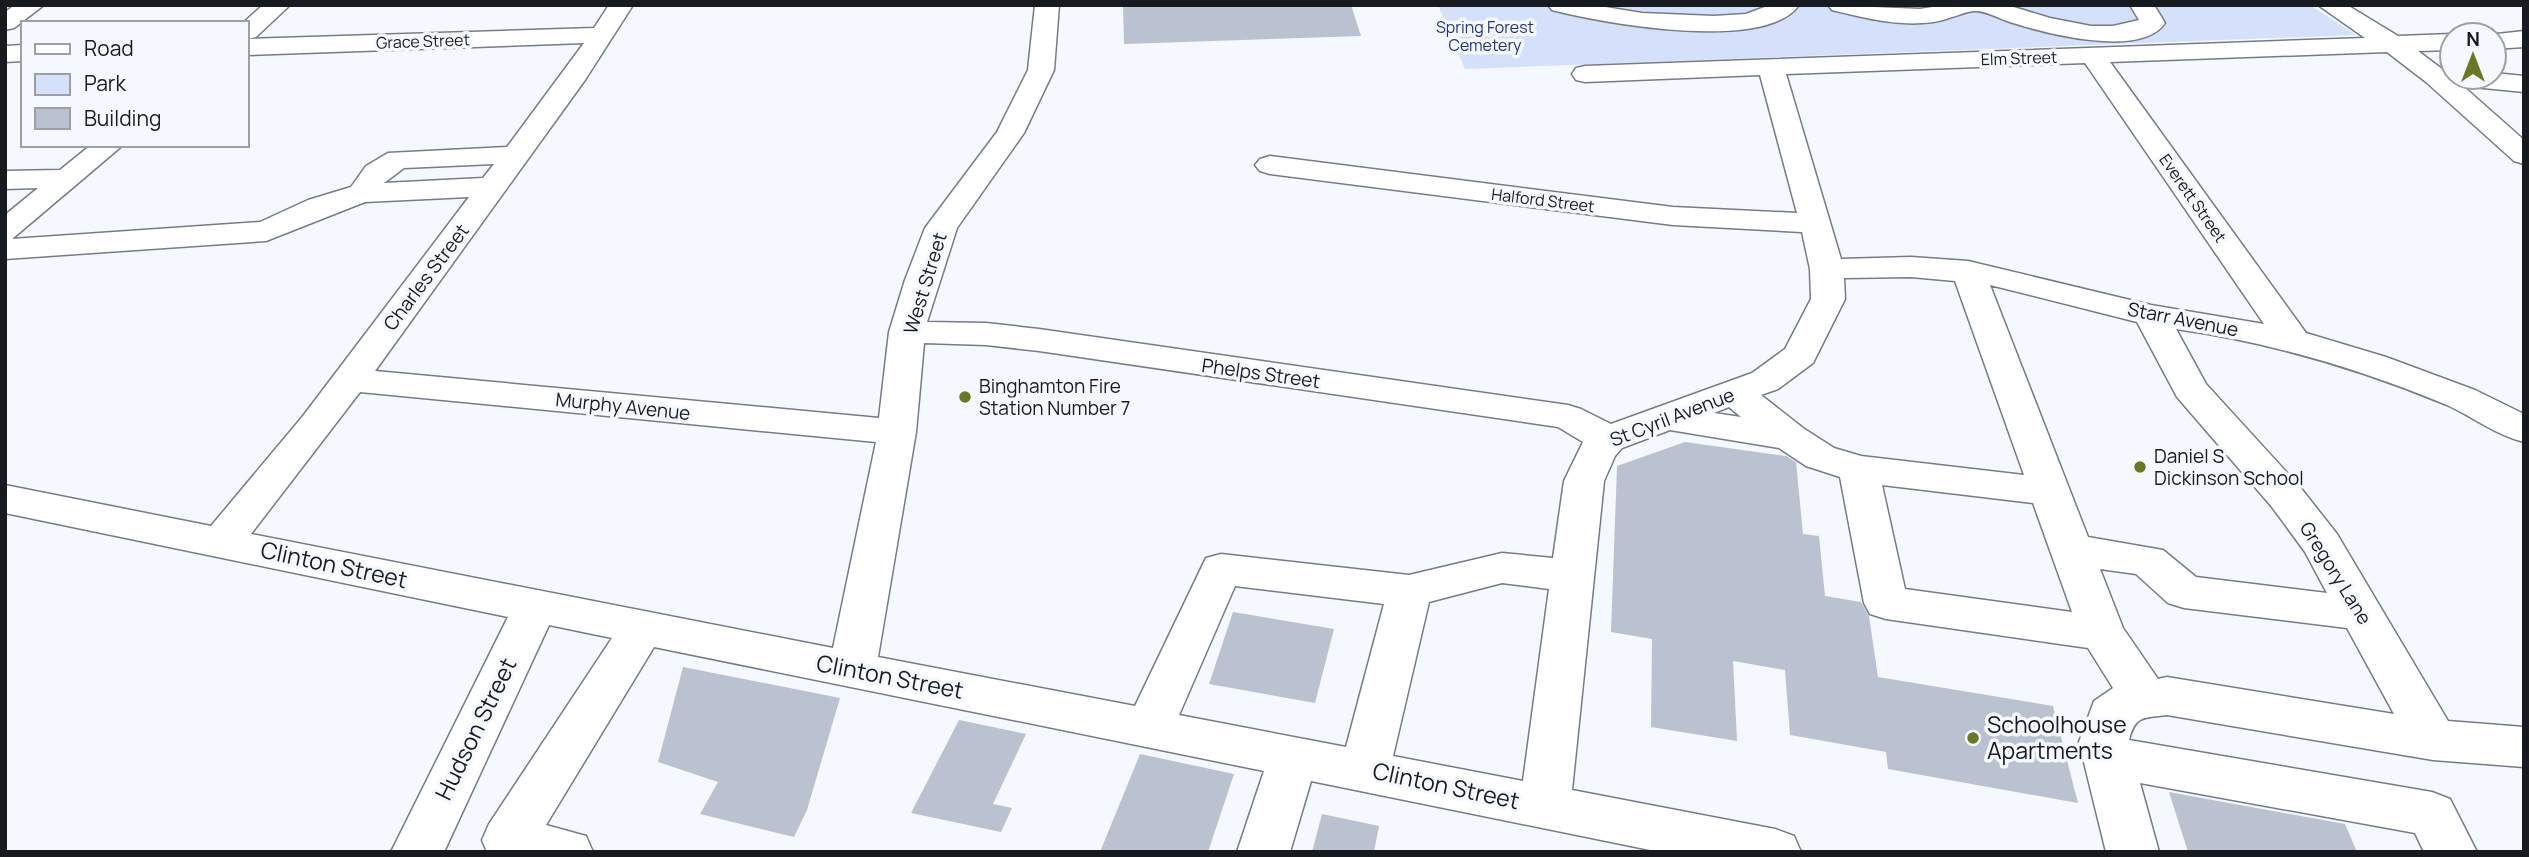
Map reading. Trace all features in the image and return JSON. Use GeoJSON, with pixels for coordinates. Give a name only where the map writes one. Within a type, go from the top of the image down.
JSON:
{"type":"FeatureCollection","features":[{"type":"Feature","properties":{"kind":"street"},"geometry":{"type":"LineString","coordinates":[[5,23],[33,5]]}},
{"type":"Feature","properties":{"kind":"street"},"geometry":{"type":"LineString","coordinates":[[248,31],[278,5]]}},
{"type":"Feature","properties":{"kind":"street","name":"Charles Street"},"geometry":{"type":"LineString","coordinates":[[221,542],[349,380],[576,74],[621,5]]}},
{"type":"Feature","properties":{"kind":"street","name":"West Street"},"geometry":{"type":"LineString","coordinates":[[852,670],[897,432],[907,332],[941,228],[1010,132],[1041,70],[1047,5]]}},
{"type":"Feature","properties":{"kind":"street"},"geometry":{"type":"LineString","coordinates":[[1560,5],[1605,15],[1698,24],[1762,20],[1778,14],[1787,5]]}},
{"type":"Feature","properties":{"kind":"street"},"geometry":{"type":"LineString","coordinates":[[1840,5],[1888,15],[1919,16],[1941,14],[1966,5]]}},
{"type":"Feature","properties":{"kind":"street"},"geometry":{"type":"LineString","coordinates":[[1981,5],[2068,30],[2111,33],[2144,29],[2153,23],[2142,5]]}},
{"type":"Feature","properties":{"kind":"street"},"geometry":{"type":"LineString","coordinates":[[2330,5],[2394,45],[2435,76],[2524,155]]}},
{"type":"Feature","properties":{"kind":"street","name":"Grace Street"},"geometry":{"type":"LineString","coordinates":[[248,47],[600,35]]}},
{"type":"Feature","properties":{"kind":"street","name":"Elm Street"},"geometry":{"type":"LineString","coordinates":[[1585,74],[2438,43]]}},
{"type":"Feature","properties":{"kind":"street","name":"Everett Street"},"geometry":{"type":"LineString","coordinates":[[2092,55],[2293,341]]}},
{"type":"Feature","properties":{"kind":"street","name":"St Cyril Avenue"},"geometry":{"type":"LineString","coordinates":[[1545,807],[1584,481],[1597,451],[1608,439],[1765,382],[1800,355],[1828,299],[1827,269],[1816,223],[1771,69]]}},
{"type":"Feature","properties":{"kind":"street"},"geometry":{"type":"LineString","coordinates":[[2435,76],[2524,84]]}},
{"type":"Feature","properties":{"kind":"street"},"geometry":{"type":"LineString","coordinates":[[8,231],[107,147]]}},
{"type":"Feature","properties":{"kind":"street"},"geometry":{"type":"LineString","coordinates":[[362,193],[376,172],[398,159],[516,155]]}},
{"type":"Feature","properties":{"kind":"street","name":"Halford Street"},"geometry":{"type":"LineString","coordinates":[[1270,165],[1673,216],[1816,223]]}},
{"type":"Feature","properties":{"kind":"street"},"geometry":{"type":"LineString","coordinates":[[5,180],[68,179]]}},
{"type":"Feature","properties":{"kind":"street"},"geometry":{"type":"LineString","coordinates":[[8,231],[266,231],[319,207],[362,193],[492,187]]}},
{"type":"Feature","properties":{"kind":"street","name":"Starr Avenue"},"geometry":{"type":"LineString","coordinates":[[1827,269],[1911,267],[2293,341],[2373,365],[2462,398],[2524,430]]}},
{"type":"Feature","properties":{"kind":"street"},"geometry":{"type":"LineString","coordinates":[[1914,284],[1971,280],[2102,633],[2146,699]]}},
{"type":"Feature","properties":{"kind":"street","name":"Gregory Lane"},"geometry":{"type":"LineString","coordinates":[[2151,315],[2190,389],[2286,497],[2322,544],[2433,740]]}},
{"type":"Feature","properties":{"kind":"street","name":"Phelps Street"},"geometry":{"type":"LineString","coordinates":[[907,332],[986,334],[1039,340],[1568,417],[1608,439]]}},
{"type":"Feature","properties":{"kind":"street","name":"Murphy Avenue"},"geometry":{"type":"LineString","coordinates":[[349,380],[897,432]]}},
{"type":"Feature","properties":{"kind":"street"},"geometry":{"type":"LineString","coordinates":[[1734,393],[1820,457],[1859,468],[2050,492]]}},
{"type":"Feature","properties":{"kind":"street"},"geometry":{"type":"LineString","coordinates":[[1666,417],[1790,437]]}},
{"type":"Feature","properties":{"kind":"street"},"geometry":{"type":"LineString","coordinates":[[1859,468],[1885,603],[2102,633]]}},
{"type":"Feature","properties":{"kind":"street","name":"Clinton Street"},"geometry":{"type":"LineString","coordinates":[[5,499],[1775,852]]}},
{"type":"Feature","properties":{"kind":"street"},"geometry":{"type":"LineString","coordinates":[[2071,550],[2148,561],[2185,592],[2361,613]]}},
{"type":"Feature","properties":{"kind":"street"},"geometry":{"type":"LineString","coordinates":[[1150,727],[1221,569],[1409,591],[1502,568],[1572,576]]}},
{"type":"Feature","properties":{"kind":"street"},"geometry":{"type":"LineString","coordinates":[[1365,770],[1409,591]]}},
{"type":"Feature","properties":{"kind":"street","name":"Hudson Street"},"geometry":{"type":"LineString","coordinates":[[417,852],[536,606]]}},
{"type":"Feature","properties":{"kind":"street"},"geometry":{"type":"LineString","coordinates":[[568,852],[508,840],[643,627]]}},
{"type":"Feature","properties":{"kind":"street"},"geometry":{"type":"LineString","coordinates":[[2133,852],[2104,743],[2110,715],[2130,701],[2167,696],[2433,740],[2524,747]]}},
{"type":"Feature","properties":{"kind":"street"},"geometry":{"type":"LineString","coordinates":[[1263,852],[1294,755]]}},
{"type":"Feature","properties":{"kind":"street"},"geometry":{"type":"LineString","coordinates":[[2108,757],[2432,814],[2451,852]]}},
{"type":"Feature","properties":{"kind":"green space","name":"Spring Forest Cemetery"},"geometry":{"type":"Polygon","coordinates":[[[1438,5],[2310,5],[2356,35],[1465,69],[1438,5]]]}},
{"type":"Feature","properties":{"kind":"building"},"geometry":{"type":"Polygon","coordinates":[[[1123,5],[1351,5],[1361,36],[1124,44],[1123,5]]]}},
{"type":"Feature","properties":{"kind":"building"},"geometry":{"type":"Polygon","coordinates":[[[1685,442],[1786,456],[1796,462],[1803,534],[1819,536],[1825,596],[1861,602],[1869,616],[1878,677],[2053,706],[2078,803],[1888,769],[1886,752],[1790,735],[1785,670],[1733,661],[1737,741],[1651,727],[1652,639],[1611,632],[1617,466],[1685,442]]]}},
{"type":"Feature","properties":{"kind":"building"},"geometry":{"type":"Polygon","coordinates":[[[1233,612],[1334,629],[1315,703],[1209,684],[1233,612]]]}},
{"type":"Feature","properties":{"kind":"building"},"geometry":{"type":"Polygon","coordinates":[[[683,667],[840,698],[807,810],[794,837],[700,814],[718,782],[658,762],[683,667]]]}},
{"type":"Feature","properties":{"kind":"building"},"geometry":{"type":"Polygon","coordinates":[[[959,720],[1026,734],[993,804],[1012,808],[1001,832],[911,813],[959,720]]]}},
{"type":"Feature","properties":{"kind":"building"},"geometry":{"type":"Polygon","coordinates":[[[1140,754],[1234,774],[1208,852],[1100,852],[1140,754]]]}},
{"type":"Feature","properties":{"kind":"building"},"geometry":{"type":"Polygon","coordinates":[[[2169,792],[2345,824],[2357,852],[2188,852],[2169,792]]]}},
{"type":"Feature","properties":{"kind":"building"},"geometry":{"type":"Polygon","coordinates":[[[1322,814],[1379,826],[1374,852],[1312,852],[1322,814]]]}},
{"type":"Feature","properties":{"kind":"place","name":"Binghamton Fire Station Number 7"},"geometry":{"type":"Point","coordinates":[965,397]}},
{"type":"Feature","properties":{"kind":"place","name":"Daniel S Dickinson School"},"geometry":{"type":"Point","coordinates":[2140,467]}},
{"type":"Feature","properties":{"kind":"place","name":"Schoolhouse Apartments"},"geometry":{"type":"Point","coordinates":[1973,738]}}]}
